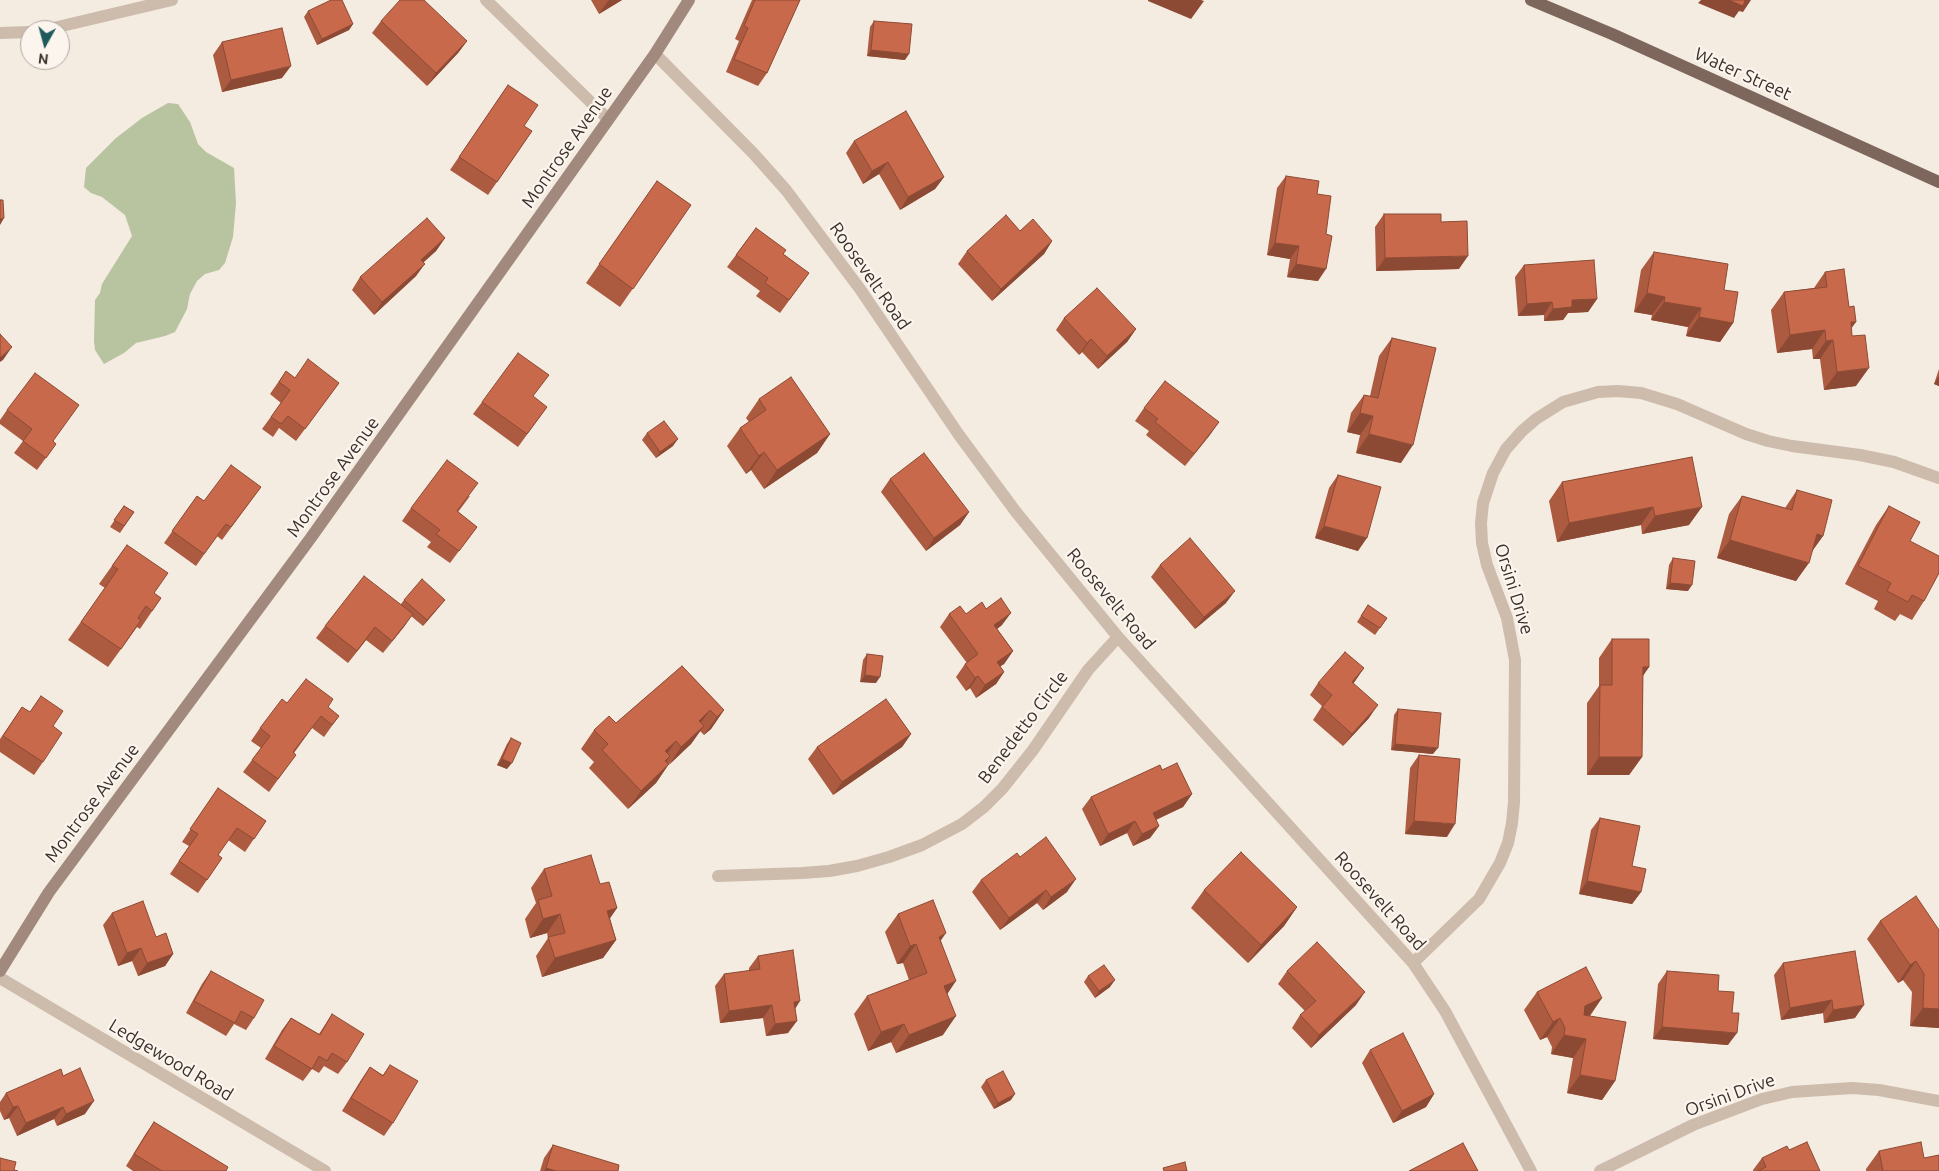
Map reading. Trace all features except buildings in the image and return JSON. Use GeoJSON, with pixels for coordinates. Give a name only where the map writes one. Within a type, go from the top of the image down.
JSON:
{"type":"FeatureCollection","features":[{"type":"Feature","properties":{"kind":"main road","name":"Montrose Avenue"},"geometry":{"type":"LineString","coordinates":[[0,971],[49,892],[310,539],[655,54],[689,0]]}},
{"type":"Feature","properties":{"kind":"main road","name":"Water Street"},"geometry":{"type":"LineString","coordinates":[[1531,0],[1620,38],[1939,182]]}},
{"type":"Feature","properties":{"kind":"street"},"geometry":{"type":"LineString","coordinates":[[70,24],[172,0]]}},
{"type":"Feature","properties":{"kind":"street"},"geometry":{"type":"LineString","coordinates":[[486,0],[608,119]]}},
{"type":"Feature","properties":{"kind":"street"},"geometry":{"type":"LineString","coordinates":[[0,34],[20,33]]}},
{"type":"Feature","properties":{"kind":"street","name":"Roosevelt Road"},"geometry":{"type":"LineString","coordinates":[[655,54],[753,153],[786,190],[854,281],[954,427],[1016,512],[1118,637],[1413,963],[1445,1011],[1531,1171]]}},
{"type":"Feature","properties":{"kind":"street","name":"Orsini Drive"},"geometry":{"type":"LineString","coordinates":[[1413,963],[1479,899],[1500,863],[1508,843],[1514,802],[1516,660],[1507,618],[1487,566],[1482,543],[1481,523],[1483,503],[1493,473],[1506,449],[1522,431],[1536,419],[1563,402],[1598,392],[1618,390],[1641,393],[1677,404],[1746,434],[1768,441],[1894,462],[1939,478]]}},
{"type":"Feature","properties":{"kind":"street","name":"Benedetto Circle"},"geometry":{"type":"LineString","coordinates":[[718,876],[802,873],[857,866],[922,845],[962,824],[984,807],[1002,789],[1033,750],[1088,670],[1118,637]]}},
{"type":"Feature","properties":{"kind":"street","name":"Ledgewood Road"},"geometry":{"type":"LineString","coordinates":[[0,978],[325,1171]]}},
{"type":"Feature","properties":{"kind":"street","name":"Orsini Drive"},"geometry":{"type":"LineString","coordinates":[[1600,1171],[1693,1125],[1762,1099],[1792,1092],[1852,1088],[1888,1091],[1939,1101]]}},
{"type":"Feature","properties":{"kind":"green space"},"geometry":{"type":"Polygon","coordinates":[[[168,103],[178,104],[190,122],[198,144],[206,152],[234,168],[236,203],[233,237],[225,263],[219,270],[205,274],[197,281],[190,294],[187,309],[175,332],[136,343],[124,353],[104,364],[95,350],[95,300],[100,293],[102,284],[132,236],[125,215],[102,197],[91,193],[84,187],[86,168],[116,138],[142,118],[168,103]]]}}]}
